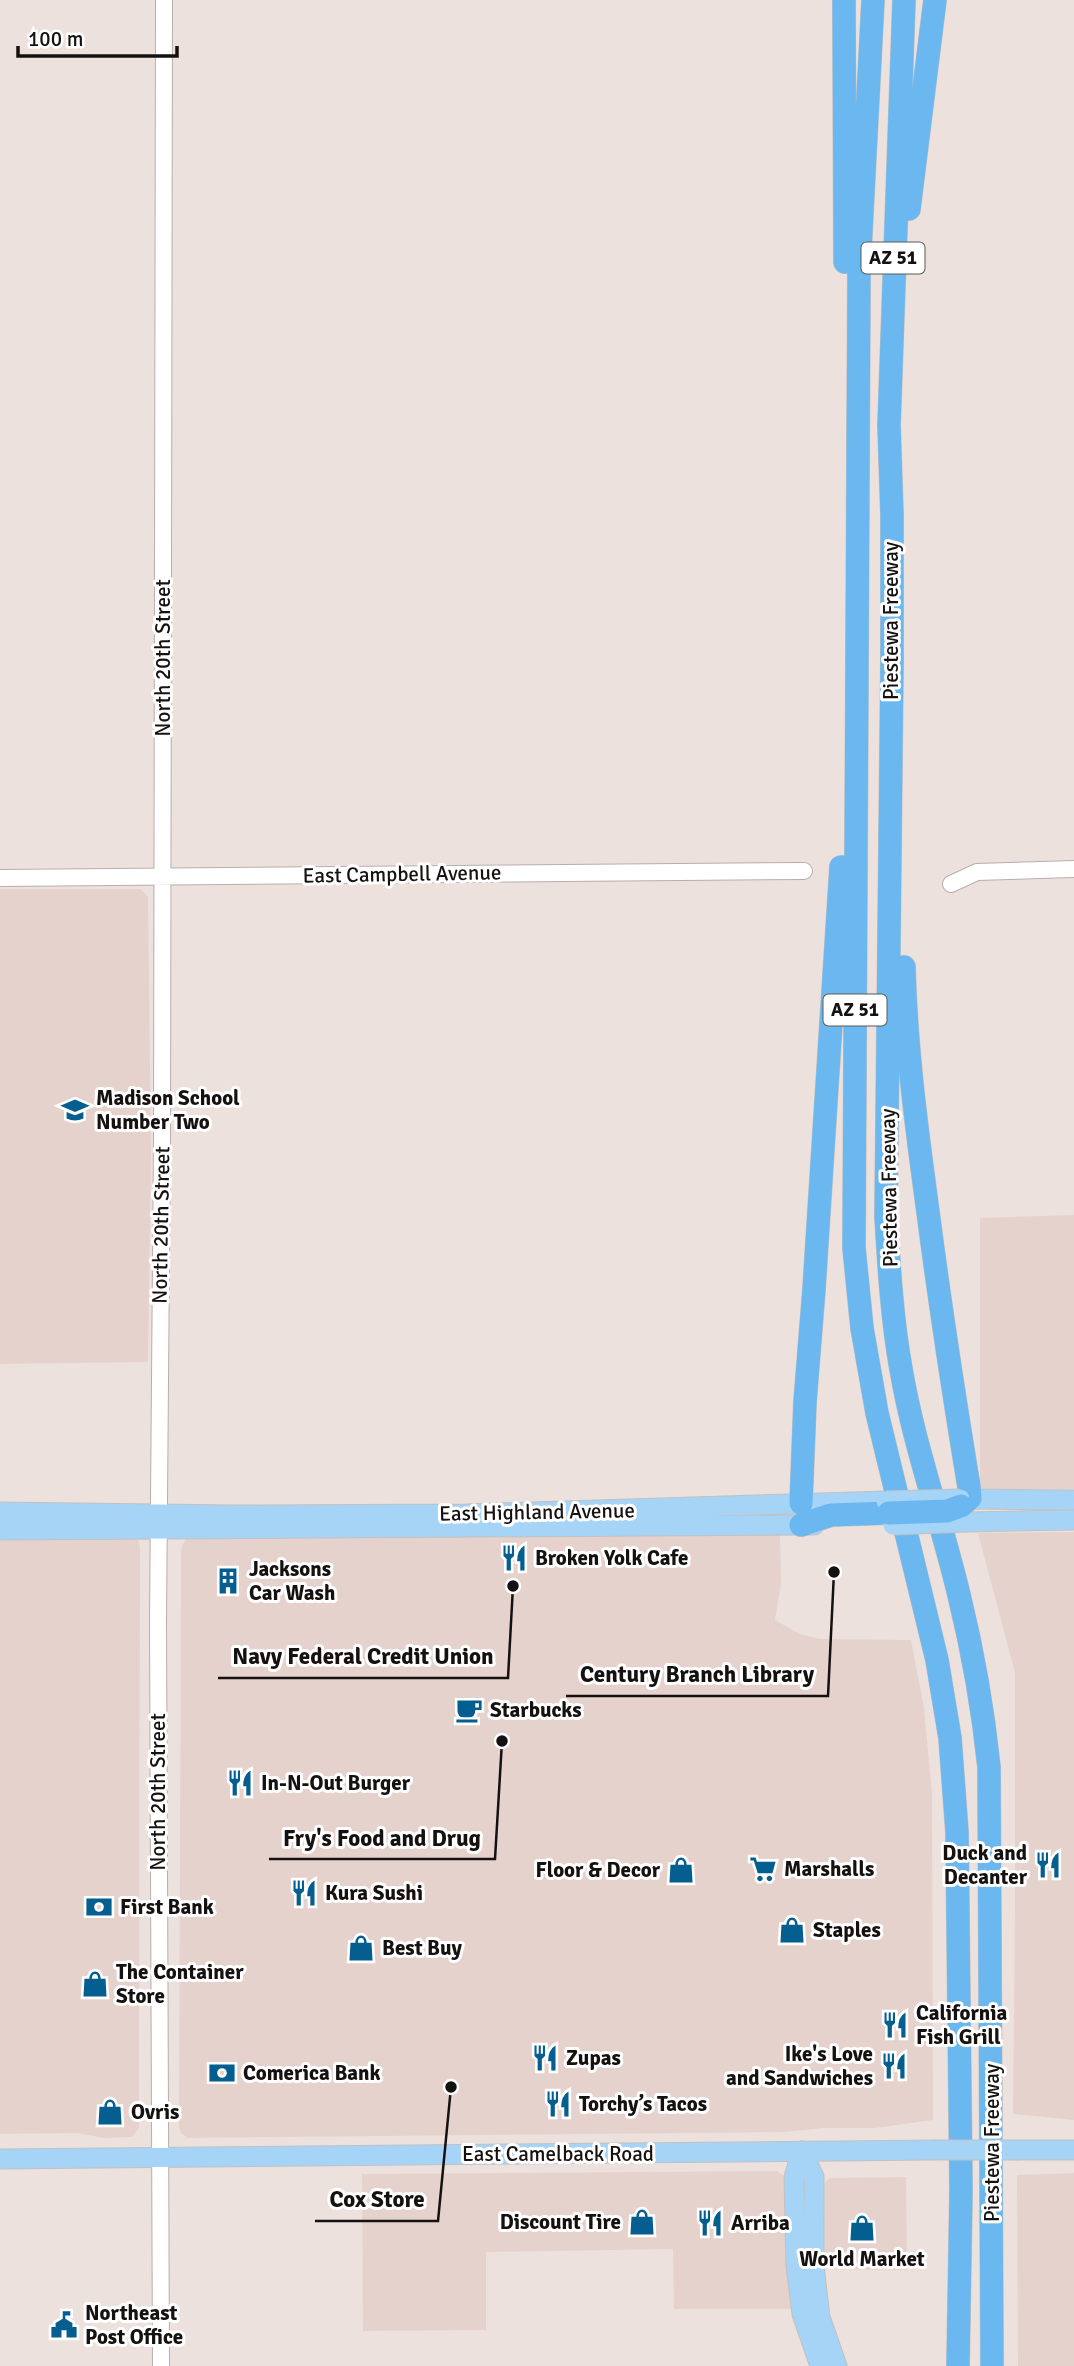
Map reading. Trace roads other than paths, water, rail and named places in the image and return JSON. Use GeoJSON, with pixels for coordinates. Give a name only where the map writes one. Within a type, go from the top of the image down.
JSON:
{"type":"FeatureCollection","features":[{"type":"Feature","properties":{"kind":"highway"},"geometry":{"type":"LineString","coordinates":[[844,0],[844,225],[848,426],[856,513]]}},
{"type":"Feature","properties":{"kind":"highway","name":"Piestewa Freeway"},"geometry":{"type":"LineString","coordinates":[[873,0],[865,112],[859,270],[854,1248],[862,1328],[874,1400],[937,1660],[951,1750],[957,1832],[961,2191],[958,2366]]}},
{"type":"Feature","properties":{"kind":"highway","name":"Piestewa Freeway"},"geometry":{"type":"LineString","coordinates":[[904,0],[889,425],[892,660],[886,1216],[901,1370],[912,1422],[959,1594],[976,1672],[989,1767],[992,2366]]}},
{"type":"Feature","properties":{"kind":"highway"},"geometry":{"type":"LineString","coordinates":[[892,516],[902,424],[907,225],[935,0]]}},
{"type":"Feature","properties":{"kind":"highway"},"geometry":{"type":"LineString","coordinates":[[856,658],[844,760],[841,867],[805,1402],[801,1514],[947,1511],[964,1506],[909,1053],[901,762],[892,660]]}},
{"type":"Feature","properties":{"kind":"main road"},"geometry":{"type":"LineString","coordinates":[[964,1506],[1074,1500]]}},
{"type":"Feature","properties":{"kind":"main road"},"geometry":{"type":"LineString","coordinates":[[964,1506],[1074,1520]]}},
{"type":"Feature","properties":{"kind":"main road","name":"East Highland Avenue"},"geometry":{"type":"LineString","coordinates":[[0,1512],[160,1521],[318,1522],[801,1514]]}},
{"type":"Feature","properties":{"kind":"main road","name":"East Highland Avenue"},"geometry":{"type":"LineString","coordinates":[[0,1530],[160,1521]]}},
{"type":"Feature","properties":{"kind":"main road","name":"East Camelback Road"},"geometry":{"type":"LineString","coordinates":[[0,2159],[1074,2150]]}},
{"type":"Feature","properties":{"kind":"main road"},"geometry":{"type":"LineString","coordinates":[[802,2151],[794,2177],[796,2265],[804,2321],[820,2366]]}},
{"type":"Feature","properties":{"kind":"main road"},"geometry":{"type":"LineString","coordinates":[[802,2151],[814,2177],[814,2266],[820,2317],[837,2366]]}},
{"type":"Feature","properties":{"kind":"street","name":"North 20th Street"},"geometry":{"type":"LineString","coordinates":[[161,2366],[164,0]]}},
{"type":"Feature","properties":{"kind":"street"},"geometry":{"type":"LineString","coordinates":[[951,884],[977,872],[1074,869]]}},
{"type":"Feature","properties":{"kind":"street","name":"East Campbell Avenue"},"geometry":{"type":"LineString","coordinates":[[0,878],[804,870]]}},
{"type":"Feature","properties":{"kind":"place","name":"Madison School Number Two"},"geometry":{"type":"Point","coordinates":[75,1110]}},
{"type":"Feature","properties":{"kind":"place","name":"Broken Yolk Cafe"},"geometry":{"type":"Point","coordinates":[514,1558]}},
{"type":"Feature","properties":{"kind":"place","name":"Century Branch Library"},"geometry":{"type":"Point","coordinates":[834,1572]}},
{"type":"Feature","properties":{"kind":"place","name":"Jacksons Car Wash"},"geometry":{"type":"Point","coordinates":[228,1581]}},
{"type":"Feature","properties":{"kind":"place","name":"Navy Federal Credit Union"},"geometry":{"type":"Point","coordinates":[513,1586]}},
{"type":"Feature","properties":{"kind":"place","name":"Starbucks"},"geometry":{"type":"Point","coordinates":[469,1710]}},
{"type":"Feature","properties":{"kind":"place","name":"Fry's Food and Drug"},"geometry":{"type":"Point","coordinates":[502,1741]}},
{"type":"Feature","properties":{"kind":"place","name":"In-N-Out Burger"},"geometry":{"type":"Point","coordinates":[240,1783]}},
{"type":"Feature","properties":{"kind":"place","name":"Duck and Decanter"},"geometry":{"type":"Point","coordinates":[1048,1865]}},
{"type":"Feature","properties":{"kind":"place","name":"Marshalls"},"geometry":{"type":"Point","coordinates":[763,1869]}},
{"type":"Feature","properties":{"kind":"place","name":"Floor & Decor"},"geometry":{"type":"Point","coordinates":[681,1870]}},
{"type":"Feature","properties":{"kind":"place","name":"Kura Sushi"},"geometry":{"type":"Point","coordinates":[304,1893]}},
{"type":"Feature","properties":{"kind":"place","name":"First Bank"},"geometry":{"type":"Point","coordinates":[99,1907]}},
{"type":"Feature","properties":{"kind":"place","name":"Staples"},"geometry":{"type":"Point","coordinates":[792,1930]}},
{"type":"Feature","properties":{"kind":"place","name":"Best Buy"},"geometry":{"type":"Point","coordinates":[361,1948]}},
{"type":"Feature","properties":{"kind":"place","name":"The Container Store"},"geometry":{"type":"Point","coordinates":[95,1984]}},
{"type":"Feature","properties":{"kind":"place","name":"California Fish Grill"},"geometry":{"type":"Point","coordinates":[895,2025]}},
{"type":"Feature","properties":{"kind":"place","name":"Zupas"},"geometry":{"type":"Point","coordinates":[545,2058]}},
{"type":"Feature","properties":{"kind":"place","name":"Ike's Love and Sandwiches"},"geometry":{"type":"Point","coordinates":[894,2066]}},
{"type":"Feature","properties":{"kind":"place","name":"Comerica Bank"},"geometry":{"type":"Point","coordinates":[222,2073]}},
{"type":"Feature","properties":{"kind":"place","name":"Cox Store"},"geometry":{"type":"Point","coordinates":[451,2087]}},
{"type":"Feature","properties":{"kind":"place","name":"Torchy’s Tacos"},"geometry":{"type":"Point","coordinates":[558,2104]}},
{"type":"Feature","properties":{"kind":"place","name":"Ovris"},"geometry":{"type":"Point","coordinates":[110,2112]}},
{"type":"Feature","properties":{"kind":"place","name":"Discount Tire"},"geometry":{"type":"Point","coordinates":[642,2222]}},
{"type":"Feature","properties":{"kind":"place","name":"Arriba"},"geometry":{"type":"Point","coordinates":[710,2223]}},
{"type":"Feature","properties":{"kind":"place","name":"World Market"},"geometry":{"type":"Point","coordinates":[862,2228]}},
{"type":"Feature","properties":{"kind":"place","name":"Northeast Post Office"},"geometry":{"type":"Point","coordinates":[64,2325]}}]}
